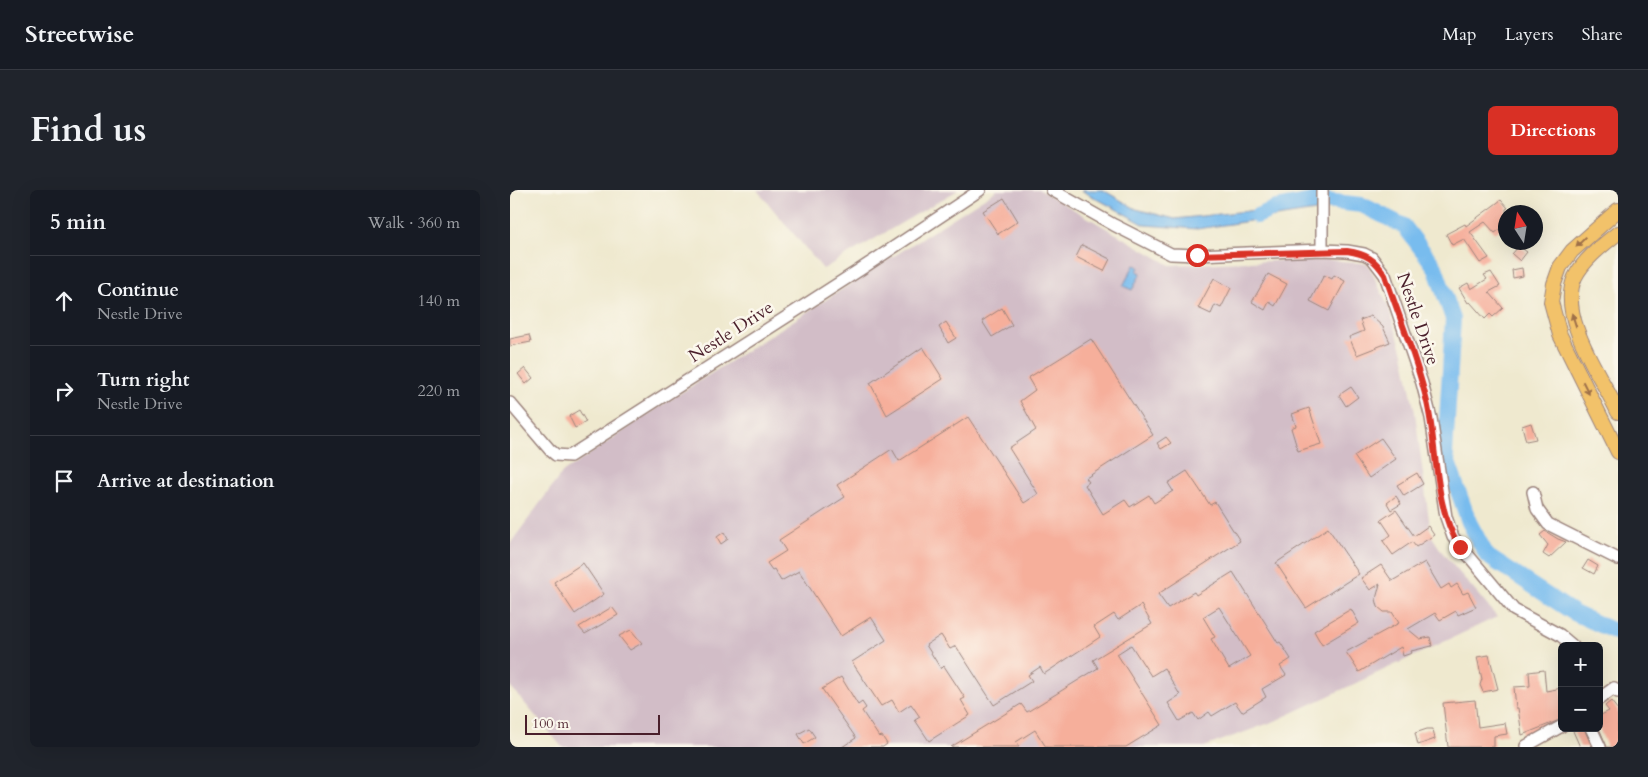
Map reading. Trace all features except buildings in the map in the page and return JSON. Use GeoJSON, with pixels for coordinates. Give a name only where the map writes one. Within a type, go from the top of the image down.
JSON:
{"type":"FeatureCollection","features":[{"type":"Feature","properties":{"kind":"main road"},"geometry":{"type":"LineString","coordinates":[[1618,210],[1572,251],[1560,266],[1551,302],[1560,335],[1618,452]]}},
{"type":"Feature","properties":{"kind":"main road"},"geometry":{"type":"LineString","coordinates":[[1618,233],[1585,263],[1576,275],[1569,301],[1576,328],[1618,412]]}},
{"type":"Feature","properties":{"kind":"street","name":"Nestle Drive"},"geometry":{"type":"LineString","coordinates":[[510,404],[550,450],[556,454],[570,456],[861,269],[980,190]]}},
{"type":"Feature","properties":{"kind":"street","name":"Nestle Drive"},"geometry":{"type":"LineString","coordinates":[[1052,190],[1114,226],[1172,254],[1197,255],[1322,250],[1364,254],[1372,258],[1385,275],[1427,401],[1448,526],[1460,547],[1520,614],[1555,632],[1568,642]]}},
{"type":"Feature","properties":{"kind":"street"},"geometry":{"type":"LineString","coordinates":[[1322,190],[1322,250]]}},
{"type":"Feature","properties":{"kind":"street"},"geometry":{"type":"LineString","coordinates":[[1534,492],[1537,509],[1548,524],[1618,559]]}},
{"type":"Feature","properties":{"kind":"street"},"geometry":{"type":"LineString","coordinates":[[1603,697],[1617,689]]}},
{"type":"Feature","properties":{"kind":"street"},"geometry":{"type":"LineString","coordinates":[[1526,746],[1558,728]]}},
{"type":"Feature","properties":{"kind":"street"},"geometry":{"type":"LineString","coordinates":[[1593,732],[1600,747]]}},
{"type":"Feature","properties":{"kind":"shaded area"},"geometry":{"type":"Polygon","coordinates":[[[757,190],[958,190],[823,269],[757,190]]]}},
{"type":"Feature","properties":{"kind":"shaded area"},"geometry":{"type":"Polygon","coordinates":[[[997,190],[1040,190],[1170,265],[1323,259],[1368,264],[1388,306],[1403,353],[1415,413],[1431,535],[1442,552],[1497,617],[1275,721],[1204,747],[562,747],[510,686],[510,544],[562,473],[659,407],[997,190]]]}},
{"type":"Feature","properties":{"kind":"water"},"geometry":{"type":"Polygon","coordinates":[[[1081,190],[1103,190],[1136,209],[1175,219],[1301,205],[1355,205],[1197,229],[1145,225],[1081,190]]]}},
{"type":"Feature","properties":{"kind":"water"},"geometry":{"type":"Polygon","coordinates":[[[1134,265],[1139,267],[1137,271],[1141,273],[1132,290],[1123,286],[1134,265]]]}},
{"type":"Feature","properties":{"kind":"waterway"},"geometry":{"type":"LineString","coordinates":[[1257,216],[1276,208],[1316,200],[1362,205],[1404,226],[1435,267],[1453,319],[1445,454],[1469,522],[1487,556],[1574,613],[1618,633]]}},
{"type":"Feature","properties":{"kind":"route"},"geometry":{"type":"LineString","coordinates":[[1197,255],[1322,250],[1347,251],[1364,254],[1372,258],[1385,275],[1422,383],[1427,401],[1446,518],[1448,526],[1460,547]]}}]}
